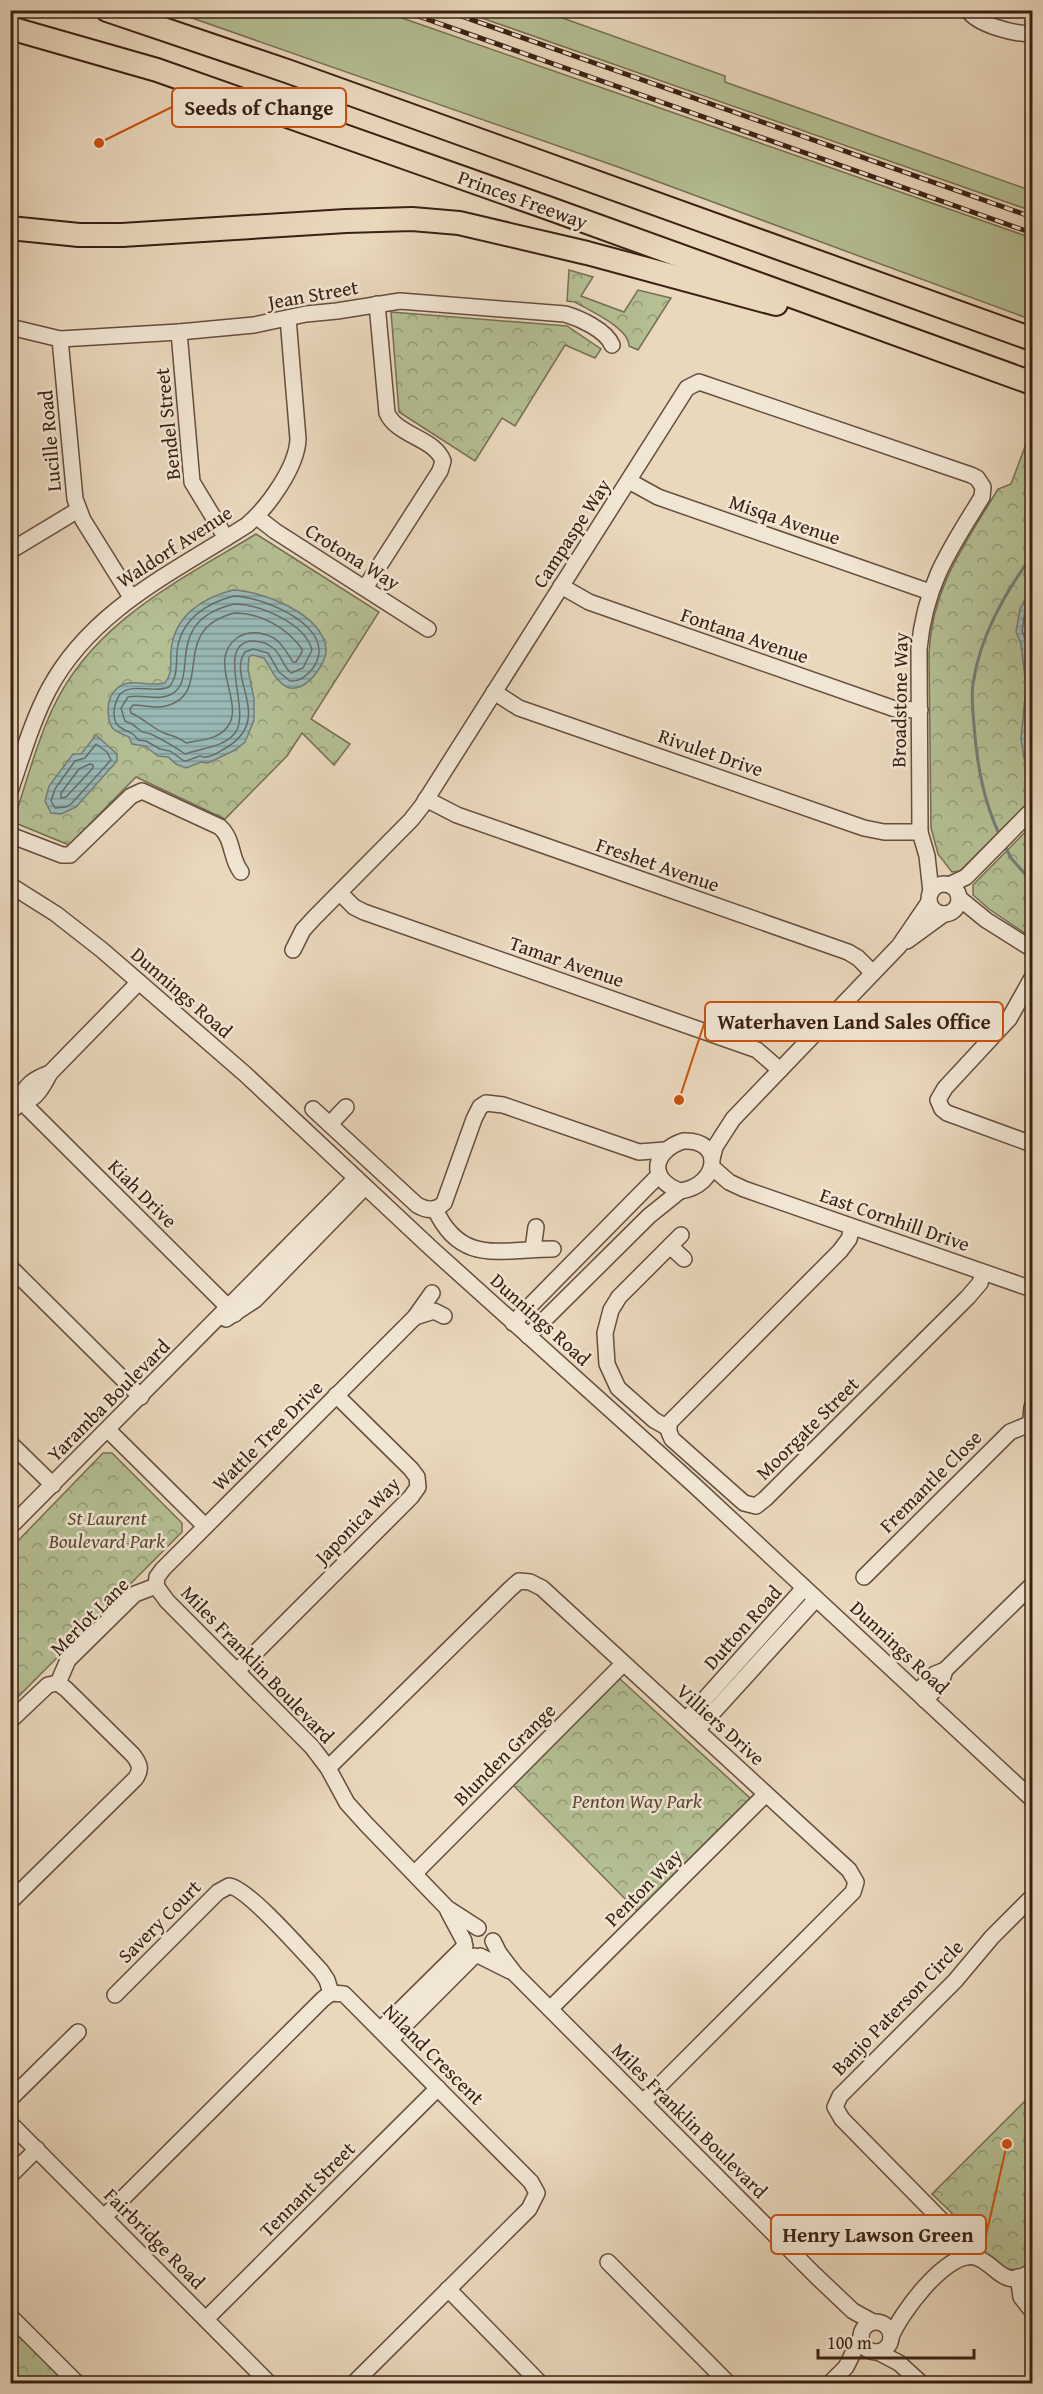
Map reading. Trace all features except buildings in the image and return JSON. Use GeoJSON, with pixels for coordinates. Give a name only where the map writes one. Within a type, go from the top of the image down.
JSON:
{"type":"FeatureCollection","features":[{"type":"Feature","properties":{"kind":"highway","name":"Princes Freeway"},"geometry":{"type":"LineString","coordinates":[[107,10],[287,71],[1032,339]]}},
{"type":"Feature","properties":{"kind":"highway"},"geometry":{"type":"LineString","coordinates":[[139,10],[287,71]]}},
{"type":"Feature","properties":{"kind":"highway","name":"Princes Freeway"},"geometry":{"type":"LineString","coordinates":[[10,28],[157,70],[1032,383]]}},
{"type":"Feature","properties":{"kind":"highway"},"geometry":{"type":"LineString","coordinates":[[10,228],[79,235],[122,235],[346,220],[412,219],[459,223],[587,253],[723,291],[883,330]]}},
{"type":"Feature","properties":{"kind":"street"},"geometry":{"type":"LineString","coordinates":[[968,10],[976,19],[1009,31],[1032,34]]}},
{"type":"Feature","properties":{"kind":"street","name":"Jean Street"},"geometry":{"type":"LineString","coordinates":[[10,327],[60,339],[179,332],[248,326],[400,301],[565,314],[580,320],[608,338],[612,345]]}},
{"type":"Feature","properties":{"kind":"street"},"geometry":{"type":"LineString","coordinates":[[365,588],[440,471],[443,461],[438,453],[397,426],[387,413],[377,304]]}},
{"type":"Feature","properties":{"kind":"street","name":"Waldorf Avenue"},"geometry":{"type":"LineString","coordinates":[[10,791],[34,722],[52,682],[85,639],[131,597],[257,517],[292,465],[297,452],[298,439],[288,318]]}},
{"type":"Feature","properties":{"kind":"street","name":"Bendel Street"},"geometry":{"type":"LineString","coordinates":[[179,332],[192,482],[226,538]]}},
{"type":"Feature","properties":{"kind":"street","name":"Lucille Road"},"geometry":{"type":"LineString","coordinates":[[60,339],[73,489],[78,510],[131,597]]}},
{"type":"Feature","properties":{"kind":"street","name":"Campaspe Way"},"geometry":{"type":"LineString","coordinates":[[293,950],[309,924],[411,820],[426,799],[687,388],[695,382],[703,382],[971,475],[977,478],[983,486]]}},
{"type":"Feature","properties":{"kind":"street","name":"Misqa Avenue"},"geometry":{"type":"LineString","coordinates":[[629,481],[658,497],[930,592]]}},
{"type":"Feature","properties":{"kind":"street","name":"Broadstone Way"},"geometry":{"type":"LineString","coordinates":[[930,897],[927,856],[920,832],[919,649],[921,626],[930,592],[947,553],[982,497],[983,486]]}},
{"type":"Feature","properties":{"kind":"street"},"geometry":{"type":"LineString","coordinates":[[10,551],[78,510]]}},
{"type":"Feature","properties":{"kind":"street","name":"Crotona Way"},"geometry":{"type":"LineString","coordinates":[[257,517],[275,531],[429,629]]}},
{"type":"Feature","properties":{"kind":"street","name":"Fontana Avenue"},"geometry":{"type":"LineString","coordinates":[[561,586],[589,602],[895,710],[920,710]]}},
{"type":"Feature","properties":{"kind":"street","name":"Rivulet Drive"},"geometry":{"type":"LineString","coordinates":[[494,692],[519,708],[864,828],[920,832]]}},
{"type":"Feature","properties":{"kind":"street"},"geometry":{"type":"LineString","coordinates":[[10,835],[63,855],[70,855],[131,796],[142,791],[222,829],[228,836],[234,861],[241,872]]}},
{"type":"Feature","properties":{"kind":"street","name":"Freshet Avenue"},"geometry":{"type":"LineString","coordinates":[[426,799],[441,809],[474,822],[848,952],[858,958],[873,973]]}},
{"type":"Feature","properties":{"kind":"street"},"geometry":{"type":"LineString","coordinates":[[953,891],[1032,810]]}},
{"type":"Feature","properties":{"kind":"street","name":"Broadstone Way"},"geometry":{"type":"LineString","coordinates":[[927,856],[953,891],[986,920],[1032,949]]}},
{"type":"Feature","properties":{"kind":"street","name":"Dunnings Road"},"geometry":{"type":"LineString","coordinates":[[10,885],[56,914],[245,1074],[360,1183],[810,1593],[1032,1799]]}},
{"type":"Feature","properties":{"kind":"street"},"geometry":{"type":"LineString","coordinates":[[899,946],[936,886],[953,891]]}},
{"type":"Feature","properties":{"kind":"street"},"geometry":{"type":"LineString","coordinates":[[528,1336],[649,1216],[680,1191],[699,1185],[712,1164],[715,1147],[726,1128],[899,946],[957,905],[953,891]]}},
{"type":"Feature","properties":{"kind":"street","name":"Tamar Avenue"},"geometry":{"type":"LineString","coordinates":[[340,893],[354,907],[364,912],[757,1050],[780,1070]]}},
{"type":"Feature","properties":{"kind":"street"},"geometry":{"type":"LineString","coordinates":[[930,897],[934,910],[947,913]]}},
{"type":"Feature","properties":{"kind":"street","name":"Broadstone Way"},"geometry":{"type":"LineString","coordinates":[[947,913],[986,920]]}},
{"type":"Feature","properties":{"kind":"street"},"geometry":{"type":"LineString","coordinates":[[1032,978],[1009,1019],[945,1088],[938,1100],[942,1109],[947,1113],[1032,1144]]}},
{"type":"Feature","properties":{"kind":"street"},"geometry":{"type":"LineString","coordinates":[[16,1107],[22,1092],[36,1078],[50,1073],[139,982]]}},
{"type":"Feature","properties":{"kind":"street"},"geometry":{"type":"LineString","coordinates":[[313,1109],[417,1205],[426,1209],[435,1209],[445,1201],[474,1119],[482,1104],[490,1102],[639,1152],[665,1150],[683,1141],[694,1142],[703,1146],[712,1164]]}},
{"type":"Feature","properties":{"kind":"street","name":"Kiah Drive"},"geometry":{"type":"LineString","coordinates":[[16,1107],[231,1311]]}},
{"type":"Feature","properties":{"kind":"street"},"geometry":{"type":"LineString","coordinates":[[330,1124],[346,1107]]}},
{"type":"Feature","properties":{"kind":"street"},"geometry":{"type":"LineString","coordinates":[[694,1142],[726,1128]]}},
{"type":"Feature","properties":{"kind":"street"},"geometry":{"type":"LineString","coordinates":[[513,1323],[648,1190],[658,1172],[658,1160],[665,1150]]}},
{"type":"Feature","properties":{"kind":"street"},"geometry":{"type":"LineString","coordinates":[[639,1152],[669,1186],[680,1191]]}},
{"type":"Feature","properties":{"kind":"street","name":"East Cornhill Drive"},"geometry":{"type":"LineString","coordinates":[[712,1164],[729,1182],[744,1189],[1032,1289]]}},
{"type":"Feature","properties":{"kind":"street","name":"Yaramba Boulevard"},"geometry":{"type":"LineString","coordinates":[[10,1527],[210,1327],[231,1311],[360,1183]]}},
{"type":"Feature","properties":{"kind":"street","name":"East Cornhill Drive"},"geometry":{"type":"LineString","coordinates":[[699,1185],[744,1189]]}},
{"type":"Feature","properties":{"kind":"street"},"geometry":{"type":"LineString","coordinates":[[435,1209],[447,1231],[467,1247],[490,1251],[553,1248]]}},
{"type":"Feature","properties":{"kind":"street"},"geometry":{"type":"LineString","coordinates":[[532,1249],[536,1227]]}},
{"type":"Feature","properties":{"kind":"street"},"geometry":{"type":"LineString","coordinates":[[684,1259],[676,1240],[619,1297],[611,1310],[605,1334],[608,1364],[618,1388],[654,1420],[668,1428],[676,1413],[840,1251],[849,1239],[852,1227]]}},
{"type":"Feature","properties":{"kind":"street"},"geometry":{"type":"LineString","coordinates":[[10,1267],[141,1396]]}},
{"type":"Feature","properties":{"kind":"street","name":"Moorgate Street"},"geometry":{"type":"LineString","coordinates":[[668,1428],[672,1439],[739,1499],[751,1505],[760,1504],[968,1297],[980,1283],[983,1273]]}},
{"type":"Feature","properties":{"kind":"street","name":"Wattle Tree Drive"},"geometry":{"type":"LineString","coordinates":[[156,1586],[159,1573],[415,1317],[432,1293]]}},
{"type":"Feature","properties":{"kind":"street"},"geometry":{"type":"LineString","coordinates":[[415,1317],[434,1311],[444,1316]]}},
{"type":"Feature","properties":{"kind":"street","name":"Japonica Way"},"geometry":{"type":"LineString","coordinates":[[237,1671],[411,1497],[418,1487],[417,1477],[411,1469],[336,1395]]}},
{"type":"Feature","properties":{"kind":"street","name":"Fremantle Close"},"geometry":{"type":"LineString","coordinates":[[864,1577],[1010,1432],[1032,1420]]}},
{"type":"Feature","properties":{"kind":"street"},"geometry":{"type":"LineString","coordinates":[[108,1430],[205,1526]]}},
{"type":"Feature","properties":{"kind":"street"},"geometry":{"type":"LineString","coordinates":[[10,1443],[52,1485]]}},
{"type":"Feature","properties":{"kind":"street","name":"Villiers Drive"},"geometry":{"type":"LineString","coordinates":[[328,1768],[519,1581],[530,1582],[542,1588],[849,1870],[855,1878],[855,1890],[643,2102]]}},
{"type":"Feature","properties":{"kind":"street"},"geometry":{"type":"LineString","coordinates":[[921,1696],[935,1674],[945,1670],[1032,1585]]}},
{"type":"Feature","properties":{"kind":"street","name":"Miles Franklin Boulevard"},"geometry":{"type":"LineString","coordinates":[[156,1586],[161,1595],[312,1747],[328,1768],[353,1810],[447,1908],[471,1950],[515,1974]]}},
{"type":"Feature","properties":{"kind":"street","name":"Merlot Lane"},"geometry":{"type":"LineString","coordinates":[[57,1683],[68,1660],[127,1601],[139,1591],[156,1586]]}},
{"type":"Feature","properties":{"kind":"street","name":"Dutton Road"},"geometry":{"type":"LineString","coordinates":[[691,1725],[810,1593]]}},
{"type":"Feature","properties":{"kind":"street","name":"Blunden Grange"},"geometry":{"type":"LineString","coordinates":[[415,1873],[623,1664]]}},
{"type":"Feature","properties":{"kind":"street"},"geometry":{"type":"LineString","coordinates":[[10,1721],[48,1685],[57,1683],[66,1689],[133,1755],[140,1769],[135,1779],[10,1902]]}},
{"type":"Feature","properties":{"kind":"street","name":"Penton Way"},"geometry":{"type":"LineString","coordinates":[[550,2009],[766,1794]]}},
{"type":"Feature","properties":{"kind":"street","name":"Savery Court"},"geometry":{"type":"LineString","coordinates":[[115,1995],[218,1892],[229,1886],[236,1888],[249,1898],[321,1971],[332,1993]]}},
{"type":"Feature","properties":{"kind":"street","name":"Banjo Paterson Circle"},"geometry":{"type":"LineString","coordinates":[[967,2257],[954,2233],[842,2119],[835,2107],[840,2096],[950,1986],[992,1937],[1032,1897]]}},
{"type":"Feature","properties":{"kind":"street","name":"Miles Franklin Boulevard"},"geometry":{"type":"LineString","coordinates":[[447,1908],[478,1928]]}},
{"type":"Feature","properties":{"kind":"street"},"geometry":{"type":"LineString","coordinates":[[385,2035],[471,1950],[470,1930],[478,1928],[490,1933],[493,1941],[488,1953],[471,1950]]}},
{"type":"Feature","properties":{"kind":"street","name":"Miles Franklin Boulevard"},"geometry":{"type":"LineString","coordinates":[[493,1941],[515,1974],[835,2296],[853,2311],[874,2322]]}},
{"type":"Feature","properties":{"kind":"street","name":"Niland Crescent"},"geometry":{"type":"LineString","coordinates":[[332,1993],[338,1992],[346,1996],[533,2184],[537,2193],[528,2209],[354,2383]]}},
{"type":"Feature","properties":{"kind":"street"},"geometry":{"type":"LineString","coordinates":[[104,2217],[323,1999],[332,1993]]}},
{"type":"Feature","properties":{"kind":"street"},"geometry":{"type":"LineString","coordinates":[[10,2099],[78,2031]]}},
{"type":"Feature","properties":{"kind":"street","name":"Tennant Street"},"geometry":{"type":"LineString","coordinates":[[206,2319],[438,2088]]}},
{"type":"Feature","properties":{"kind":"street","name":"Fairbridge Road"},"geometry":{"type":"LineString","coordinates":[[10,2123],[270,2384]]}},
{"type":"Feature","properties":{"kind":"street"},"geometry":{"type":"LineString","coordinates":[[10,2176],[37,2149]]}},
{"type":"Feature","properties":{"kind":"street"},"geometry":{"type":"LineString","coordinates":[[846,2367],[886,2348],[896,2323],[911,2302],[951,2262],[976,2257],[1002,2276],[1018,2277],[1032,2271]]}},
{"type":"Feature","properties":{"kind":"street"},"geometry":{"type":"LineString","coordinates":[[608,2262],[729,2384]]}},
{"type":"Feature","properties":{"kind":"street"},"geometry":{"type":"LineString","coordinates":[[1018,2277],[1021,2297],[1032,2311]]}},
{"type":"Feature","properties":{"kind":"street"},"geometry":{"type":"LineString","coordinates":[[448,2289],[541,2384]]}},
{"type":"Feature","properties":{"kind":"street","name":"Miles Franklin Boulevard"},"geometry":{"type":"LineString","coordinates":[[835,2296],[861,2336]]}},
{"type":"Feature","properties":{"kind":"street"},"geometry":{"type":"LineString","coordinates":[[829,2384],[846,2367],[856,2350],[865,2326],[911,2302]]}},
{"type":"Feature","properties":{"kind":"street"},"geometry":{"type":"LineString","coordinates":[[10,2316],[78,2384]]}},
{"type":"Feature","properties":{"kind":"street"},"geometry":{"type":"LineString","coordinates":[[874,2322],[886,2326],[891,2338],[917,2378]]}},
{"type":"Feature","properties":{"kind":"street"},"geometry":{"type":"LineString","coordinates":[[861,2336],[865,2348],[890,2357],[917,2378]]}},
{"type":"Feature","properties":{"kind":"green space"},"geometry":{"type":"Polygon","coordinates":[[[172,11],[382,11],[1032,238],[1032,320],[621,168],[172,11]]]}},
{"type":"Feature","properties":{"kind":"green space"},"geometry":{"type":"Polygon","coordinates":[[[462,11],[543,11],[725,76],[725,82],[1032,191],[1032,211],[462,11]]]}},
{"type":"Feature","properties":{"kind":"green space"},"geometry":{"type":"Polygon","coordinates":[[[569,270],[593,277],[581,296],[624,312],[638,290],[671,298],[638,350],[629,346],[623,333],[608,321],[575,302],[567,301],[569,270]]]}},
{"type":"Feature","properties":{"kind":"green space"},"geometry":{"type":"Polygon","coordinates":[[[391,312],[567,326],[601,349],[595,358],[565,345],[515,426],[502,418],[475,461],[399,412],[391,312]]]}},
{"type":"Feature","properties":{"kind":"green space"},"geometry":{"type":"Polygon","coordinates":[[[1032,428],[1032,799],[960,871],[952,872],[938,854],[931,828],[929,653],[931,629],[936,607],[952,567],[998,489],[1011,484],[1032,428]]]}},
{"type":"Feature","properties":{"kind":"green space"},"geometry":{"type":"Polygon","coordinates":[[[256,534],[379,612],[311,719],[350,744],[334,765],[302,733],[287,756],[225,819],[136,777],[69,845],[13,822],[52,710],[69,679],[90,652],[114,628],[168,587],[256,534]]]}},
{"type":"Feature","properties":{"kind":"green space"},"geometry":{"type":"Polygon","coordinates":[[[1032,825],[1032,938],[989,909],[973,895],[973,885],[1032,825]]]}},
{"type":"Feature","properties":{"kind":"green space","name":"St Laurent Boulevard Park"},"geometry":{"type":"Polygon","coordinates":[[[103,1453],[112,1453],[182,1523],[182,1532],[11,1704],[11,1548],[103,1453]]]}},
{"type":"Feature","properties":{"kind":"green space","name":"Penton Way Park"},"geometry":{"type":"Polygon","coordinates":[[[620,1679],[750,1798],[747,1804],[639,1913],[512,1784],[616,1680],[620,1679]]]}},
{"type":"Feature","properties":{"kind":"green space"},"geometry":{"type":"Polygon","coordinates":[[[1032,2094],[1032,2265],[1016,2270],[1004,2267],[963,2240],[947,2219],[952,2213],[932,2194],[1032,2094]]]}},
{"type":"Feature","properties":{"kind":"green space"},"geometry":{"type":"Polygon","coordinates":[[[11,2324],[70,2383],[11,2383],[11,2324]]]}},
{"type":"Feature","properties":{"kind":"water"},"geometry":{"type":"Polygon","coordinates":[[[233,590],[245,591],[274,600],[303,615],[314,625],[322,636],[326,649],[319,670],[300,687],[287,687],[279,681],[264,658],[252,655],[249,657],[248,669],[254,699],[254,720],[245,742],[235,750],[208,763],[201,762],[186,768],[176,764],[168,757],[158,756],[145,746],[132,744],[129,737],[111,726],[108,711],[112,695],[118,687],[124,684],[165,683],[170,672],[173,639],[184,618],[211,598],[233,590]]]}},
{"type":"Feature","properties":{"kind":"water"},"geometry":{"type":"Polygon","coordinates":[[[1032,596],[1032,775],[1024,758],[1021,739],[1026,687],[1021,644],[1016,632],[1020,609],[1025,600],[1032,596]]]}},
{"type":"Feature","properties":{"kind":"water"},"geometry":{"type":"Polygon","coordinates":[[[96,735],[117,754],[117,761],[76,807],[61,814],[51,813],[45,801],[49,786],[73,754],[81,754],[96,735]]]}},
{"type":"Feature","properties":{"kind":"waterway"},"geometry":{"type":"LineString","coordinates":[[1000,836],[989,809],[979,768],[972,689],[976,667],[987,633],[1003,600],[1032,556]]}},
{"type":"Feature","properties":{"kind":"waterway"},"geometry":{"type":"LineString","coordinates":[[1004,844],[1011,858],[1032,882]]}},
{"type":"Feature","properties":{"kind":"railway"},"geometry":{"type":"LineString","coordinates":[[401,10],[1032,233]]}},
{"type":"Feature","properties":{"kind":"railway"},"geometry":{"type":"LineString","coordinates":[[444,10],[1032,217]]}},
{"type":"Feature","properties":{"kind":"place","name":"Seeds of Change"},"geometry":{"type":"Point","coordinates":[99,143]}},
{"type":"Feature","properties":{"kind":"place","name":"Waterhaven Land Sales Office"},"geometry":{"type":"Point","coordinates":[679,1100]}},
{"type":"Feature","properties":{"kind":"place","name":"Henry Lawson Green"},"geometry":{"type":"Point","coordinates":[1007,2144]}}]}
